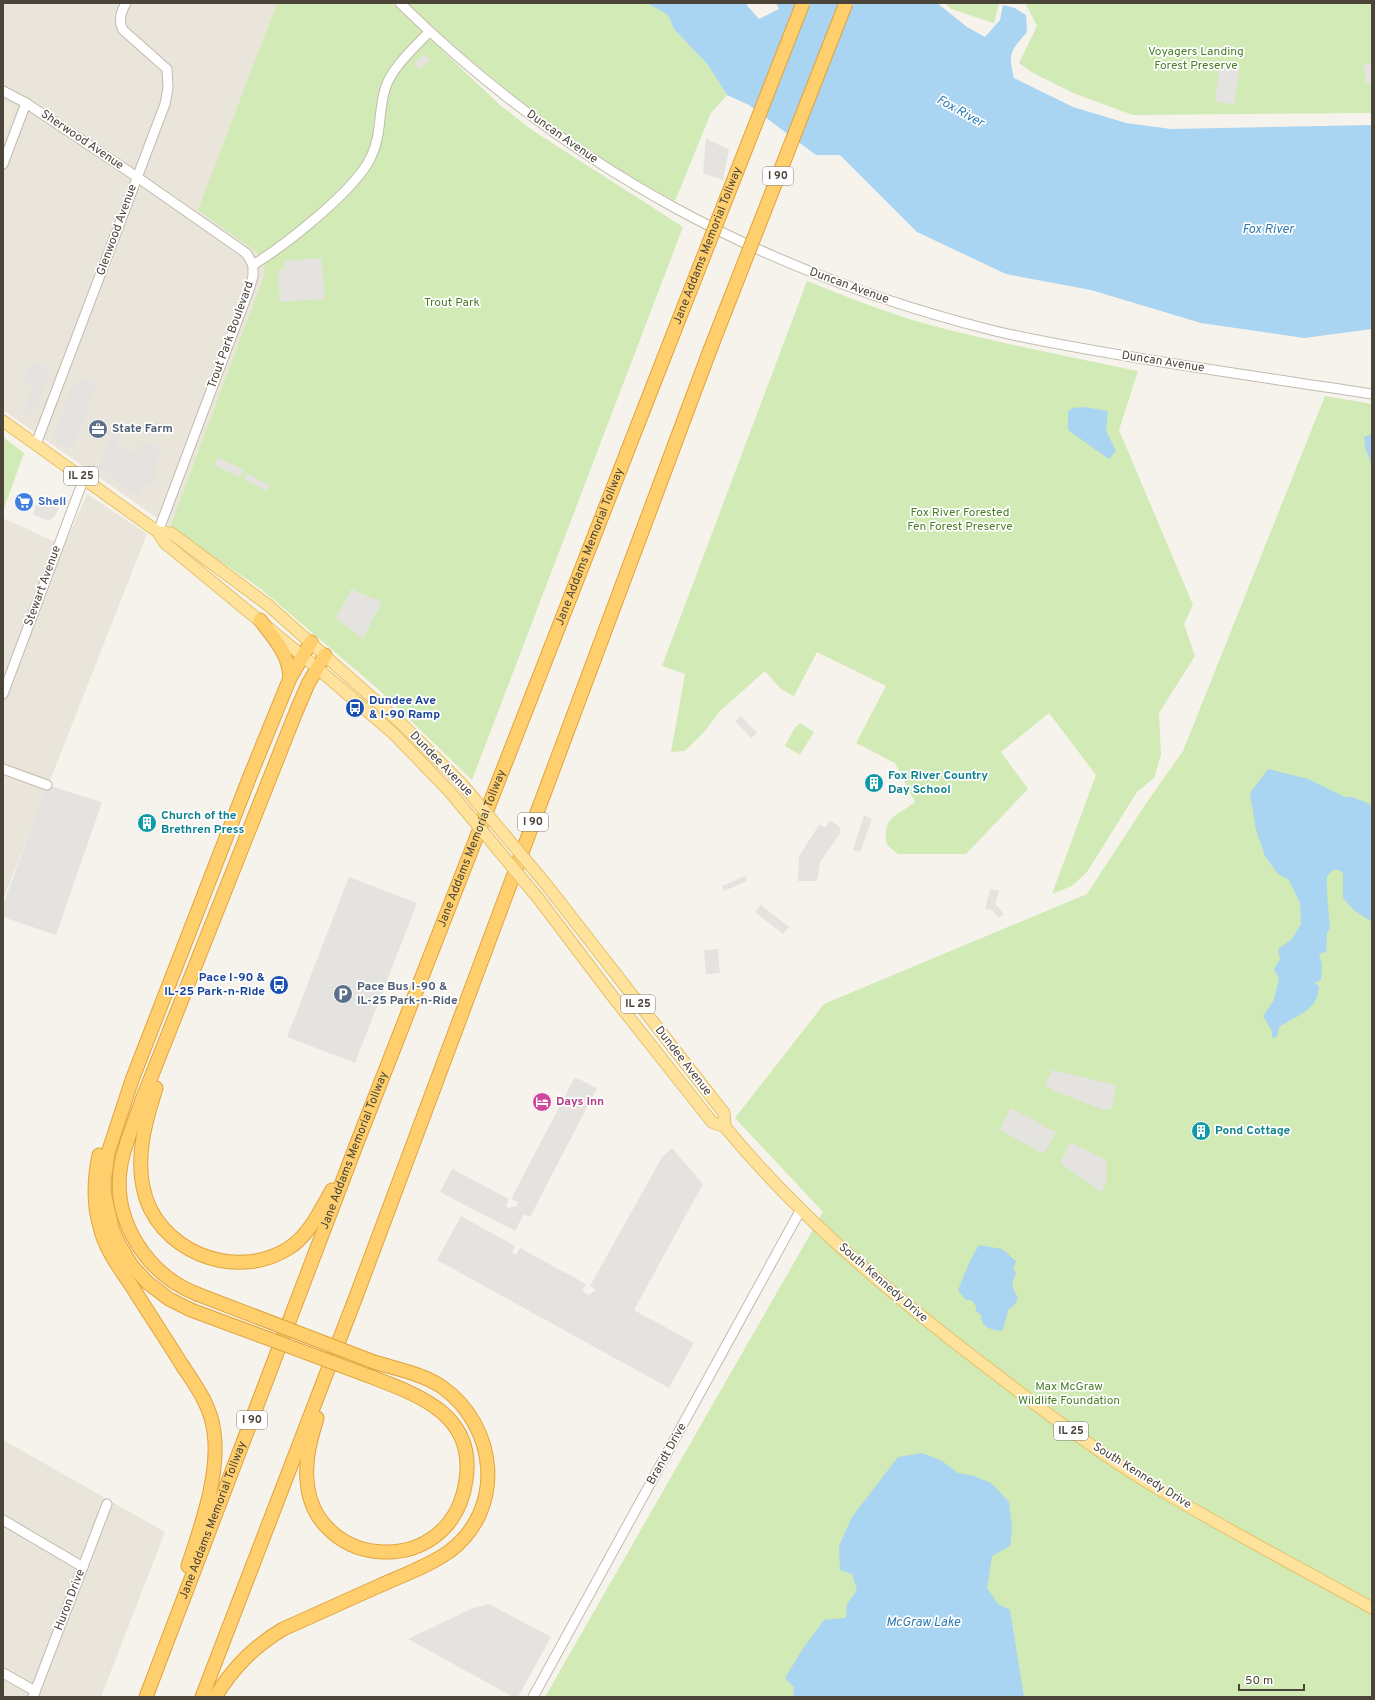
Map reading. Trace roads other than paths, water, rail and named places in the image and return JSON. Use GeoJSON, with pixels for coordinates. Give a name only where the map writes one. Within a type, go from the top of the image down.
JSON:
{"type":"FeatureCollection","features":[{"type":"Feature","properties":{"kind":"highway","name":"Jane Addams Memorial Tollway"},"geometry":{"type":"LineString","coordinates":[[146,1697],[357,1143],[803,3]]}},
{"type":"Feature","properties":{"kind":"highway","name":"I 90"},"geometry":{"type":"LineString","coordinates":[[202,1697],[357,1294],[710,350],[846,3]]}},
{"type":"Feature","properties":{"kind":"highway"},"geometry":{"type":"LineString","coordinates":[[260,620],[280,644],[289,670],[290,678]]}},
{"type":"Feature","properties":{"kind":"highway"},"geometry":{"type":"LineString","coordinates":[[311,642],[290,678],[132,1080],[108,1153],[104,1183],[108,1212],[119,1244],[140,1275],[162,1294],[191,1310],[369,1376],[416,1395],[435,1406],[454,1426],[466,1454],[468,1471],[462,1500],[453,1518],[430,1540],[403,1551],[373,1552],[357,1547],[341,1538],[325,1524],[319,1516],[309,1494],[307,1481],[308,1457],[313,1434],[357,1294]]}},
{"type":"Feature","properties":{"kind":"highway"},"geometry":{"type":"LineString","coordinates":[[215,1697],[239,1663],[268,1638],[283,1629],[435,1560],[458,1543],[476,1519],[486,1492],[488,1472],[486,1449],[475,1423],[460,1404],[442,1387],[418,1376],[374,1362],[181,1287],[163,1275],[142,1252],[125,1220],[119,1187],[121,1165],[125,1148],[296,712],[308,684],[326,655]]}},
{"type":"Feature","properties":{"kind":"highway"},"geometry":{"type":"LineString","coordinates":[[194,973],[148,1113],[141,1147],[141,1176],[146,1198],[151,1210],[165,1231],[186,1248],[215,1260],[246,1262],[280,1253],[301,1239],[314,1221],[357,1143]]}},
{"type":"Feature","properties":{"kind":"highway"},"geometry":{"type":"LineString","coordinates":[[132,1080],[105,1136],[100,1150],[95,1189],[100,1228],[110,1252],[203,1397],[212,1421],[215,1449],[206,1505],[188,1564],[142,1697]]}},
{"type":"Feature","properties":{"kind":"main road","name":"Dundee Avenue"},"geometry":{"type":"LineString","coordinates":[[3,421],[158,532],[166,542],[394,734],[450,792],[538,898],[613,998],[712,1122],[725,1127],[800,1211]]}},
{"type":"Feature","properties":{"kind":"main road","name":"Dundee Avenue"},"geometry":{"type":"LineString","coordinates":[[158,532],[171,533],[268,605],[404,726],[461,783],[545,883],[724,1113],[725,1127]]}},
{"type":"Feature","properties":{"kind":"main road","name":"South Kennedy Drive"},"geometry":{"type":"LineString","coordinates":[[800,1211],[878,1280],[957,1346],[1064,1426],[1160,1490],[1372,1608]]}},
{"type":"Feature","properties":{"kind":"street","name":"Glenwood Avenue"},"geometry":{"type":"LineString","coordinates":[[36,444],[165,104],[168,78],[167,69],[123,30],[120,24],[120,15],[126,3]]}},
{"type":"Feature","properties":{"kind":"street","name":"Duncan Avenue"},"geometry":{"type":"LineString","coordinates":[[400,3],[429,32],[498,90],[531,116],[608,169],[695,220],[768,255],[807,271],[910,307],[1024,337],[1158,361],[1372,394]]}},
{"type":"Feature","properties":{"kind":"street","name":"Trout Park Boulevard"},"geometry":{"type":"LineString","coordinates":[[158,532],[250,287],[253,276],[253,265],[279,248],[332,203],[351,184],[368,163],[377,142],[383,100],[389,80],[406,57],[429,32]]}},
{"type":"Feature","properties":{"kind":"street","name":"Sherwood Avenue"},"geometry":{"type":"LineString","coordinates":[[3,91],[26,103],[137,176],[244,251],[250,257],[253,265]]}},
{"type":"Feature","properties":{"kind":"street"},"geometry":{"type":"LineString","coordinates":[[3,164],[26,103]]}},
{"type":"Feature","properties":{"kind":"street","name":"Stewart Avenue"},"geometry":{"type":"LineString","coordinates":[[3,694],[84,478]]}},
{"type":"Feature","properties":{"kind":"street"},"geometry":{"type":"LineString","coordinates":[[3,769],[47,785]]}},
{"type":"Feature","properties":{"kind":"street","name":"Brandt Drive"},"geometry":{"type":"LineString","coordinates":[[533,1697],[800,1211]]}},
{"type":"Feature","properties":{"kind":"street","name":"Huron Drive"},"geometry":{"type":"LineString","coordinates":[[34,1694],[107,1504]]}},
{"type":"Feature","properties":{"kind":"street"},"geometry":{"type":"LineString","coordinates":[[3,1520],[82,1566]]}},
{"type":"Feature","properties":{"kind":"street"},"geometry":{"type":"LineString","coordinates":[[3,1673],[34,1694]]}},
{"type":"Feature","properties":{"kind":"water","name":"Fox River"},"geometry":{"type":"Polygon","coordinates":[[[647,3],[745,3],[759,19],[779,9],[776,3],[937,3],[967,27],[985,37],[1000,20],[1003,5],[1015,8],[1026,15],[1027,32],[1014,48],[1011,57],[1014,78],[1073,107],[1126,123],[1171,129],[1372,125],[1372,329],[1304,338],[1201,323],[1091,290],[1006,274],[917,232],[840,155],[816,155],[749,105],[727,95],[708,65],[674,29],[668,15],[647,3]]]}},
{"type":"Feature","properties":{"kind":"water"},"geometry":{"type":"Polygon","coordinates":[[[1084,407],[1108,411],[1106,431],[1116,451],[1109,459],[1068,430],[1068,411],[1073,408],[1084,407]]]}},
{"type":"Feature","properties":{"kind":"water"},"geometry":{"type":"Polygon","coordinates":[[[1372,434],[1372,465],[1365,448],[1364,437],[1372,434]]]}},
{"type":"Feature","properties":{"kind":"water"},"geometry":{"type":"Polygon","coordinates":[[[1268,769],[1308,779],[1345,797],[1352,797],[1370,804],[1372,819],[1372,922],[1355,911],[1343,898],[1343,874],[1340,870],[1333,870],[1327,876],[1330,929],[1327,933],[1326,952],[1319,954],[1322,964],[1321,980],[1314,983],[1319,986],[1318,994],[1311,1007],[1279,1027],[1277,1037],[1272,1038],[1272,1031],[1263,1016],[1274,1000],[1279,978],[1274,969],[1280,959],[1278,949],[1292,939],[1301,924],[1300,903],[1289,880],[1277,873],[1265,856],[1256,830],[1250,793],[1268,769]]]}},
{"type":"Feature","properties":{"kind":"water"},"geometry":{"type":"Polygon","coordinates":[[[979,1245],[1002,1249],[1016,1261],[1013,1268],[1016,1273],[1012,1286],[1018,1298],[1016,1303],[1008,1310],[1002,1331],[985,1326],[981,1320],[981,1315],[976,1311],[976,1306],[971,1300],[966,1300],[958,1290],[970,1261],[979,1245]]]}},
{"type":"Feature","properties":{"kind":"water","name":"McGraw Lake"},"geometry":{"type":"Polygon","coordinates":[[[922,1453],[942,1461],[958,1473],[974,1476],[991,1483],[1009,1502],[1012,1529],[1010,1546],[992,1556],[987,1588],[998,1604],[1010,1610],[1024,1697],[793,1697],[794,1687],[785,1678],[802,1650],[824,1620],[846,1618],[847,1604],[857,1590],[852,1574],[840,1570],[839,1546],[852,1517],[898,1457],[922,1453]]]}},
{"type":"Feature","properties":{"kind":"place","name":"State Farm"},"geometry":{"type":"Point","coordinates":[98,429]}},
{"type":"Feature","properties":{"kind":"place","name":"Shell"},"geometry":{"type":"Point","coordinates":[24,502]}},
{"type":"Feature","properties":{"kind":"place","name":"Dundee Ave & I-90 Ramp"},"geometry":{"type":"Point","coordinates":[355,708]}},
{"type":"Feature","properties":{"kind":"place","name":"Fox River Country Day School"},"geometry":{"type":"Point","coordinates":[874,783]}},
{"type":"Feature","properties":{"kind":"place","name":"Church of the Brethren Press"},"geometry":{"type":"Point","coordinates":[147,823]}},
{"type":"Feature","properties":{"kind":"place","name":"Pace I-90 & IL-25 Park-n-Ride"},"geometry":{"type":"Point","coordinates":[279,985]}},
{"type":"Feature","properties":{"kind":"place","name":"Pace Bus I-90 & IL-25 Park-n-Ride"},"geometry":{"type":"Point","coordinates":[343,994]}},
{"type":"Feature","properties":{"kind":"place","name":"Days Inn"},"geometry":{"type":"Point","coordinates":[542,1102]}},
{"type":"Feature","properties":{"kind":"place","name":"Pond Cottage"},"geometry":{"type":"Point","coordinates":[1201,1131]}},
{"type":"Feature","properties":{"kind":"park label","name":"Voyagers Landing Forest Preserve"},"geometry":{"type":"Point","coordinates":[1196,59]}},
{"type":"Feature","properties":{"kind":"park label","name":"Trout Park"},"geometry":{"type":"Point","coordinates":[452,303]}},
{"type":"Feature","properties":{"kind":"park label","name":"Fox River Forested Fen Forest Preserve"},"geometry":{"type":"Point","coordinates":[960,520]}},
{"type":"Feature","properties":{"kind":"park label","name":"Max McGraw Wildlife Foundation"},"geometry":{"type":"Point","coordinates":[1069,1394]}}]}
